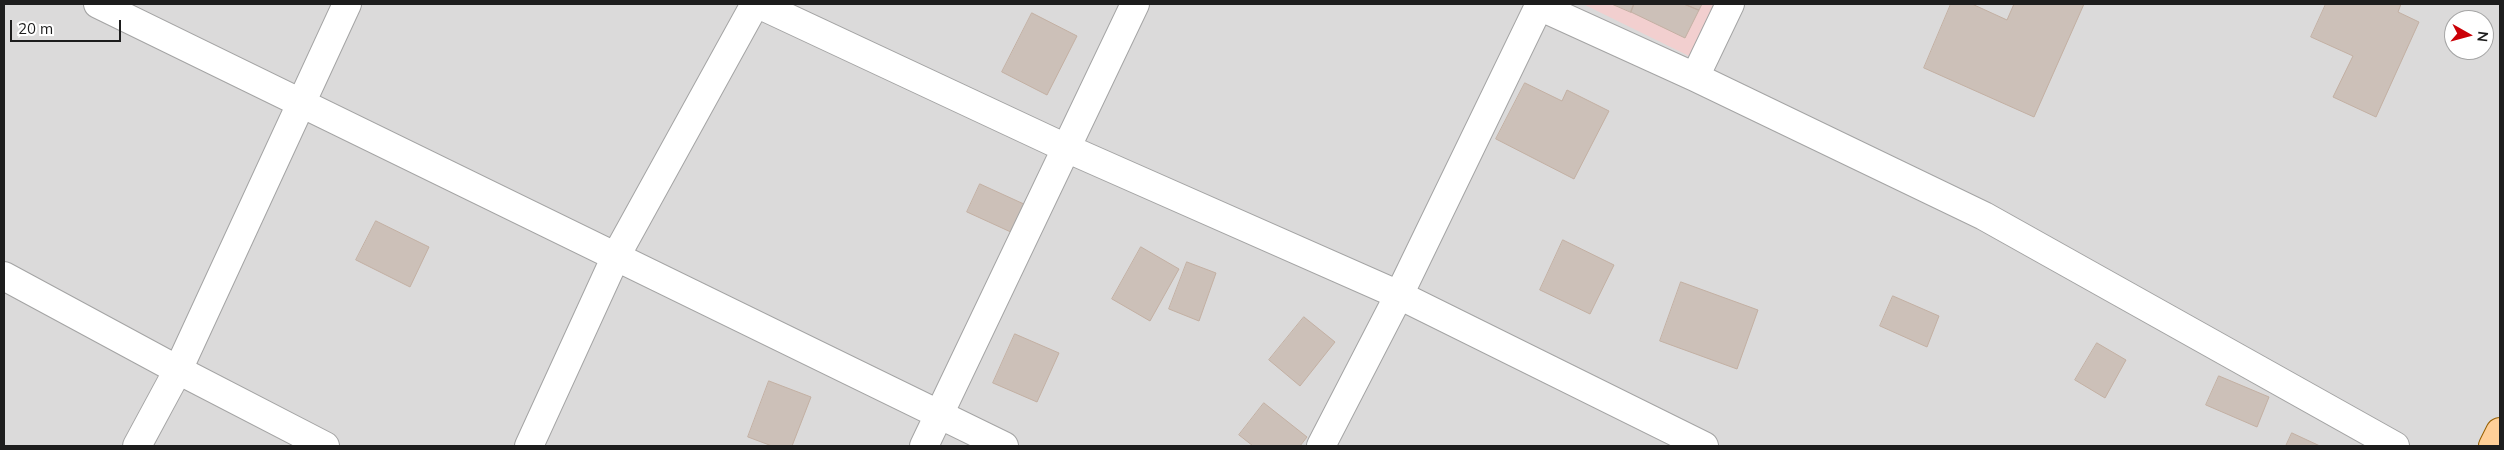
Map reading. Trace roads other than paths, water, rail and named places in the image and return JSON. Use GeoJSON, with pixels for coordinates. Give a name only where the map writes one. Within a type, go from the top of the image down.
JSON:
{"type":"FeatureCollection","features":[{"type":"Feature","properties":{"kind":"main road"},"geometry":{"type":"LineString","coordinates":[[2493,446],[2500,432]]}},
{"type":"Feature","properties":{"kind":"street"},"geometry":{"type":"LineString","coordinates":[[98,4],[1004,446]]}},
{"type":"Feature","properties":{"kind":"street"},"geometry":{"type":"LineString","coordinates":[[138,446],[178,370],[300,102],[347,4]]}},
{"type":"Feature","properties":{"kind":"street"},"geometry":{"type":"LineString","coordinates":[[528,446],[616,256],[757,4],[1066,148],[1399,295],[1704,446]]}},
{"type":"Feature","properties":{"kind":"street"},"geometry":{"type":"LineString","coordinates":[[924,446],[1135,4]]}},
{"type":"Feature","properties":{"kind":"street"},"geometry":{"type":"LineString","coordinates":[[1696,77],[1730,4]]}},
{"type":"Feature","properties":{"kind":"street"},"geometry":{"type":"LineString","coordinates":[[1321,446],[1399,295],[1538,5],[1696,77],[1984,216],[2395,446]]}},
{"type":"Feature","properties":{"kind":"street"},"geometry":{"type":"LineString","coordinates":[[4,276],[178,370],[325,446]]}}]}
